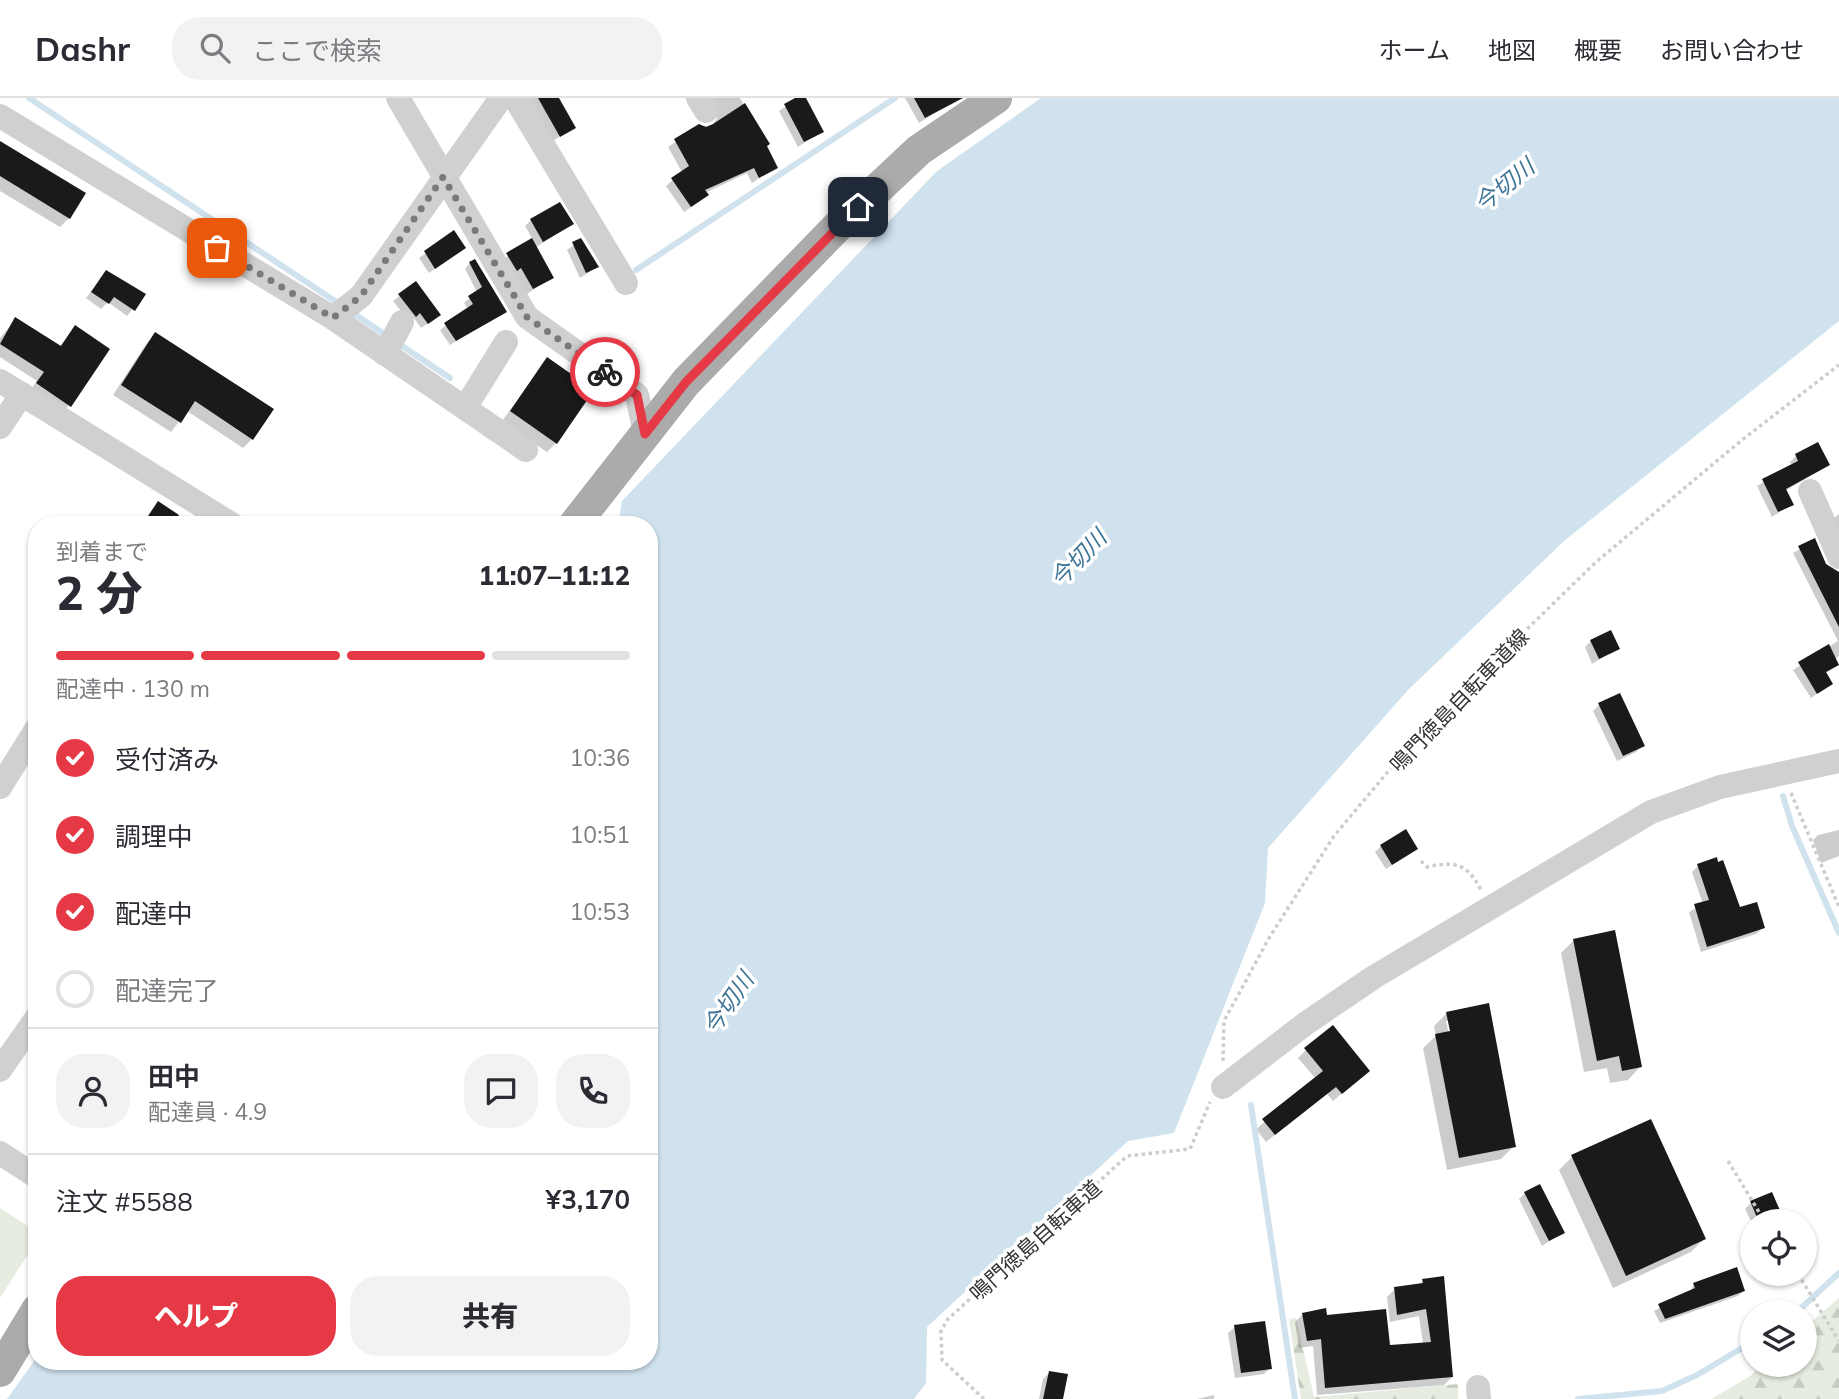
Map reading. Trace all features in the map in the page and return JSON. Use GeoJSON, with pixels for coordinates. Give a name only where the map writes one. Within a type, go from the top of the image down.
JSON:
{"type":"FeatureCollection","features":[{"type":"Feature","properties":{"kind":"main road"},"geometry":{"type":"LineString","coordinates":[[581,516],[686,382],[838,226],[919,150],[996,98]]}},
{"type":"Feature","properties":{"kind":"main road"},"geometry":{"type":"LineString","coordinates":[[0,1371],[28,1325]]}},
{"type":"Feature","properties":{"kind":"street"},"geometry":{"type":"LineString","coordinates":[[398,98],[527,317],[637,395],[645,434]]}},
{"type":"Feature","properties":{"kind":"street"},"geometry":{"type":"LineString","coordinates":[[333,318],[361,296],[500,98]]}},
{"type":"Feature","properties":{"kind":"street"},"geometry":{"type":"LineString","coordinates":[[515,98],[626,284]]}},
{"type":"Feature","properties":{"kind":"street"},"geometry":{"type":"LineString","coordinates":[[0,116],[333,318],[526,450]]}},
{"type":"Feature","properties":{"kind":"street"},"geometry":{"type":"LineString","coordinates":[[385,354],[402,322]]}},
{"type":"Feature","properties":{"kind":"street"},"geometry":{"type":"LineString","coordinates":[[465,408],[506,342]]}},
{"type":"Feature","properties":{"kind":"street"},"geometry":{"type":"LineString","coordinates":[[0,381],[219,516]]}},
{"type":"Feature","properties":{"kind":"street"},"geometry":{"type":"LineString","coordinates":[[0,427],[22,394]]}},
{"type":"Feature","properties":{"kind":"street"},"geometry":{"type":"LineString","coordinates":[[1810,491],[1839,557]]}},
{"type":"Feature","properties":{"kind":"street"},"geometry":{"type":"LineString","coordinates":[[0,787],[28,751]]}},
{"type":"Feature","properties":{"kind":"street"},"geometry":{"type":"LineString","coordinates":[[1223,1087],[1315,1017],[1490,907],[1651,812],[1720,786],[1839,761]]}},
{"type":"Feature","properties":{"kind":"street"},"geometry":{"type":"LineString","coordinates":[[0,1070],[28,1030]]}},
{"type":"Feature","properties":{"kind":"street"},"geometry":{"type":"LineString","coordinates":[[0,1153],[28,1171]]}},
{"type":"Feature","properties":{"kind":"path","name":"鳴門徳島自転車道線"},"geometry":{"type":"LineString","coordinates":[[1223,1087],[1224,1021],[1269,938],[1334,836],[1422,731],[1597,562],[1742,440],[1839,365]]}},
{"type":"Feature","properties":{"kind":"path"},"geometry":{"type":"LineString","coordinates":[[1783,773],[1839,907]]}},
{"type":"Feature","properties":{"kind":"path"},"geometry":{"type":"LineString","coordinates":[[1421,861],[1427,867],[1450,862],[1472,873],[1490,907]]}},
{"type":"Feature","properties":{"kind":"path","name":"鳴門徳島自転車道"},"geometry":{"type":"LineString","coordinates":[[984,1399],[942,1360],[941,1331],[948,1319],[1127,1156],[1190,1149],[1213,1095],[1223,1087]]}},
{"type":"Feature","properties":{"kind":"path"},"geometry":{"type":"LineString","coordinates":[[1728,1161],[1757,1209]]}},
{"type":"Feature","properties":{"kind":"path"},"geometry":{"type":"LineString","coordinates":[[1805,1286],[1839,1341]]}},
{"type":"Feature","properties":{"kind":"green space"},"geometry":{"type":"Polygon","coordinates":[[[0,1208],[28,1226],[28,1254],[0,1298],[0,1208]]]}},
{"type":"Feature","properties":{"kind":"green space"},"geometry":{"type":"Polygon","coordinates":[[[1839,1298],[1839,1399],[1711,1399],[1749,1377],[1817,1377],[1817,1317],[1839,1298]]]}},
{"type":"Feature","properties":{"kind":"green space"},"geometry":{"type":"Polygon","coordinates":[[[1296,1318],[1314,1397],[1458,1384],[1458,1399],[1301,1399],[1289,1319],[1296,1318]]]}},
{"type":"Feature","properties":{"kind":"water","name":"今切川"},"geometry":{"type":"Polygon","coordinates":[[[1041,98],[1839,98],[1839,321],[1564,541],[1409,689],[1268,848],[1265,903],[1174,1133],[1128,1141],[927,1327],[926,1383],[914,1399],[7,1399],[28,1370],[658,1370],[658,516],[620,516],[622,501],[937,171],[1041,98]]]}},
{"type":"Feature","properties":{"kind":"building"},"geometry":{"type":"Polygon","coordinates":[[[538,98],[559,98],[576,128],[560,137],[538,98]]]}},
{"type":"Feature","properties":{"kind":"building"},"geometry":{"type":"Polygon","coordinates":[[[795,98],[806,98],[824,132],[804,142],[784,104],[795,98]]]}},
{"type":"Feature","properties":{"kind":"building"},"geometry":{"type":"Polygon","coordinates":[[[914,98],[963,98],[925,118],[914,98]]]}},
{"type":"Feature","properties":{"kind":"building"},"geometry":{"type":"Polygon","coordinates":[[[745,103],[770,144],[767,146],[778,168],[759,178],[754,168],[705,190],[709,195],[691,207],[671,178],[689,166],[674,139],[699,124],[706,127],[713,124],[745,103]]]}},
{"type":"Feature","properties":{"kind":"building"},"geometry":{"type":"Polygon","coordinates":[[[0,141],[86,193],[70,219],[0,176],[0,141]]]}},
{"type":"Feature","properties":{"kind":"building"},"geometry":{"type":"Polygon","coordinates":[[[560,202],[574,224],[543,242],[530,219],[560,202]]]}},
{"type":"Feature","properties":{"kind":"building"},"geometry":{"type":"Polygon","coordinates":[[[454,230],[466,248],[435,269],[424,251],[454,230]]]}},
{"type":"Feature","properties":{"kind":"building"},"geometry":{"type":"Polygon","coordinates":[[[532,238],[554,278],[533,289],[521,268],[517,271],[506,253],[532,238]]]}},
{"type":"Feature","properties":{"kind":"building"},"geometry":{"type":"Polygon","coordinates":[[[581,238],[599,267],[586,273],[572,242],[581,238]]]}},
{"type":"Feature","properties":{"kind":"building"},"geometry":{"type":"Polygon","coordinates":[[[475,259],[507,312],[456,341],[444,323],[473,304],[468,296],[482,287],[469,262],[475,259]]]}},
{"type":"Feature","properties":{"kind":"building"},"geometry":{"type":"Polygon","coordinates":[[[106,270],[146,294],[135,311],[114,297],[109,304],[91,292],[106,270]]]}},
{"type":"Feature","properties":{"kind":"building"},"geometry":{"type":"Polygon","coordinates":[[[416,281],[441,315],[428,324],[420,313],[416,317],[398,294],[416,281]]]}},
{"type":"Feature","properties":{"kind":"building"},"geometry":{"type":"Polygon","coordinates":[[[15,317],[61,346],[75,325],[110,349],[71,407],[36,383],[44,372],[0,344],[15,317]]]}},
{"type":"Feature","properties":{"kind":"building"},"geometry":{"type":"Polygon","coordinates":[[[155,332],[274,409],[253,440],[195,401],[181,423],[121,385],[155,332]]]}},
{"type":"Feature","properties":{"kind":"building"},"geometry":{"type":"Polygon","coordinates":[[[547,357],[594,390],[557,444],[510,411],[547,357]]]}},
{"type":"Feature","properties":{"kind":"building"},"geometry":{"type":"Polygon","coordinates":[[[1818,442],[1830,465],[1786,489],[1794,505],[1778,512],[1762,479],[1798,461],[1795,454],[1818,442]]]}},
{"type":"Feature","properties":{"kind":"building"},"geometry":{"type":"Polygon","coordinates":[[[158,501],[179,515],[178,516],[148,516],[158,501]]]}},
{"type":"Feature","properties":{"kind":"building"},"geometry":{"type":"Polygon","coordinates":[[[1815,538],[1826,564],[1839,572],[1839,627],[1798,546],[1815,538]]]}},
{"type":"Feature","properties":{"kind":"building"},"geometry":{"type":"Polygon","coordinates":[[[1611,630],[1620,649],[1599,659],[1590,640],[1611,630]]]}},
{"type":"Feature","properties":{"kind":"building"},"geometry":{"type":"Polygon","coordinates":[[[1829,644],[1839,665],[1826,672],[1833,684],[1817,694],[1798,662],[1829,644]]]}},
{"type":"Feature","properties":{"kind":"building"},"geometry":{"type":"Polygon","coordinates":[[[1620,693],[1645,746],[1623,756],[1598,703],[1620,693]]]}},
{"type":"Feature","properties":{"kind":"building"},"geometry":{"type":"Polygon","coordinates":[[[1406,829],[1418,849],[1392,865],[1380,845],[1406,829]]]}},
{"type":"Feature","properties":{"kind":"building"},"geometry":{"type":"Polygon","coordinates":[[[1717,857],[1718,862],[1723,860],[1740,907],[1757,902],[1765,928],[1707,947],[1694,904],[1709,900],[1697,864],[1717,857]]]}},
{"type":"Feature","properties":{"kind":"building"},"geometry":{"type":"Polygon","coordinates":[[[1615,930],[1642,1067],[1622,1071],[1619,1056],[1597,1061],[1573,939],[1615,930]]]}},
{"type":"Feature","properties":{"kind":"building"},"geometry":{"type":"Polygon","coordinates":[[[1489,1003],[1516,1147],[1459,1158],[1435,1034],[1450,1031],[1446,1012],[1489,1003]]]}},
{"type":"Feature","properties":{"kind":"building"},"geometry":{"type":"Polygon","coordinates":[[[1333,1025],[1370,1071],[1342,1094],[1336,1087],[1275,1135],[1262,1119],[1323,1071],[1304,1048],[1333,1025]]]}},
{"type":"Feature","properties":{"kind":"building"},"geometry":{"type":"Polygon","coordinates":[[[1651,1119],[1706,1239],[1626,1276],[1571,1155],[1651,1119]]]}},
{"type":"Feature","properties":{"kind":"building"},"geometry":{"type":"Polygon","coordinates":[[[1540,1184],[1565,1233],[1549,1241],[1524,1192],[1540,1184]]]}},
{"type":"Feature","properties":{"kind":"building"},"geometry":{"type":"Polygon","coordinates":[[[1772,1192],[1779,1209],[1753,1209],[1750,1201],[1772,1192]]]}},
{"type":"Feature","properties":{"kind":"building"},"geometry":{"type":"Polygon","coordinates":[[[1737,1267],[1740,1286],[1743,1286],[1745,1291],[1665,1319],[1658,1304],[1695,1288],[1693,1283],[1737,1267]]]}},
{"type":"Feature","properties":{"kind":"building"},"geometry":{"type":"Polygon","coordinates":[[[1444,1276],[1453,1377],[1325,1388],[1321,1339],[1307,1341],[1302,1313],[1326,1308],[1327,1315],[1386,1309],[1390,1345],[1431,1342],[1426,1309],[1397,1315],[1394,1287],[1423,1283],[1422,1279],[1444,1276]]]}},
{"type":"Feature","properties":{"kind":"building"},"geometry":{"type":"Polygon","coordinates":[[[1265,1321],[1272,1369],[1241,1373],[1234,1325],[1265,1321]]]}},
{"type":"Feature","properties":{"kind":"building"},"geometry":{"type":"Polygon","coordinates":[[[1049,1371],[1068,1374],[1063,1399],[1043,1399],[1049,1371]]]}},
{"type":"Feature","properties":{"kind":"waterway"},"geometry":{"type":"LineString","coordinates":[[29,98],[341,305]]}},
{"type":"Feature","properties":{"kind":"waterway"},"geometry":{"type":"LineString","coordinates":[[636,270],[895,98]]}},
{"type":"Feature","properties":{"kind":"waterway"},"geometry":{"type":"LineString","coordinates":[[350,311],[387,336]]}},
{"type":"Feature","properties":{"kind":"waterway"},"geometry":{"type":"LineString","coordinates":[[396,342],[450,378]]}},
{"type":"Feature","properties":{"kind":"waterway"},"geometry":{"type":"LineString","coordinates":[[1783,796],[1792,826],[1839,933]]}},
{"type":"Feature","properties":{"kind":"waterway"},"geometry":{"type":"LineString","coordinates":[[1251,1105],[1295,1399]]}},
{"type":"Feature","properties":{"kind":"waterway"},"geometry":{"type":"LineString","coordinates":[[1810,1300],[1839,1273]]}},
{"type":"Feature","properties":{"kind":"waterway"},"geometry":{"type":"LineString","coordinates":[[1578,1399],[1662,1391],[1697,1375],[1740,1349]]}},
{"type":"Feature","properties":{"kind":"way so far"},"geometry":{"type":"LineString","coordinates":[[217,248],[333,318],[361,296],[443,177],[527,317],[605,372]]}},
{"type":"Feature","properties":{"kind":"route"},"geometry":{"type":"LineString","coordinates":[[605,372],[637,395],[645,434],[686,382],[858,207]]}}]}
